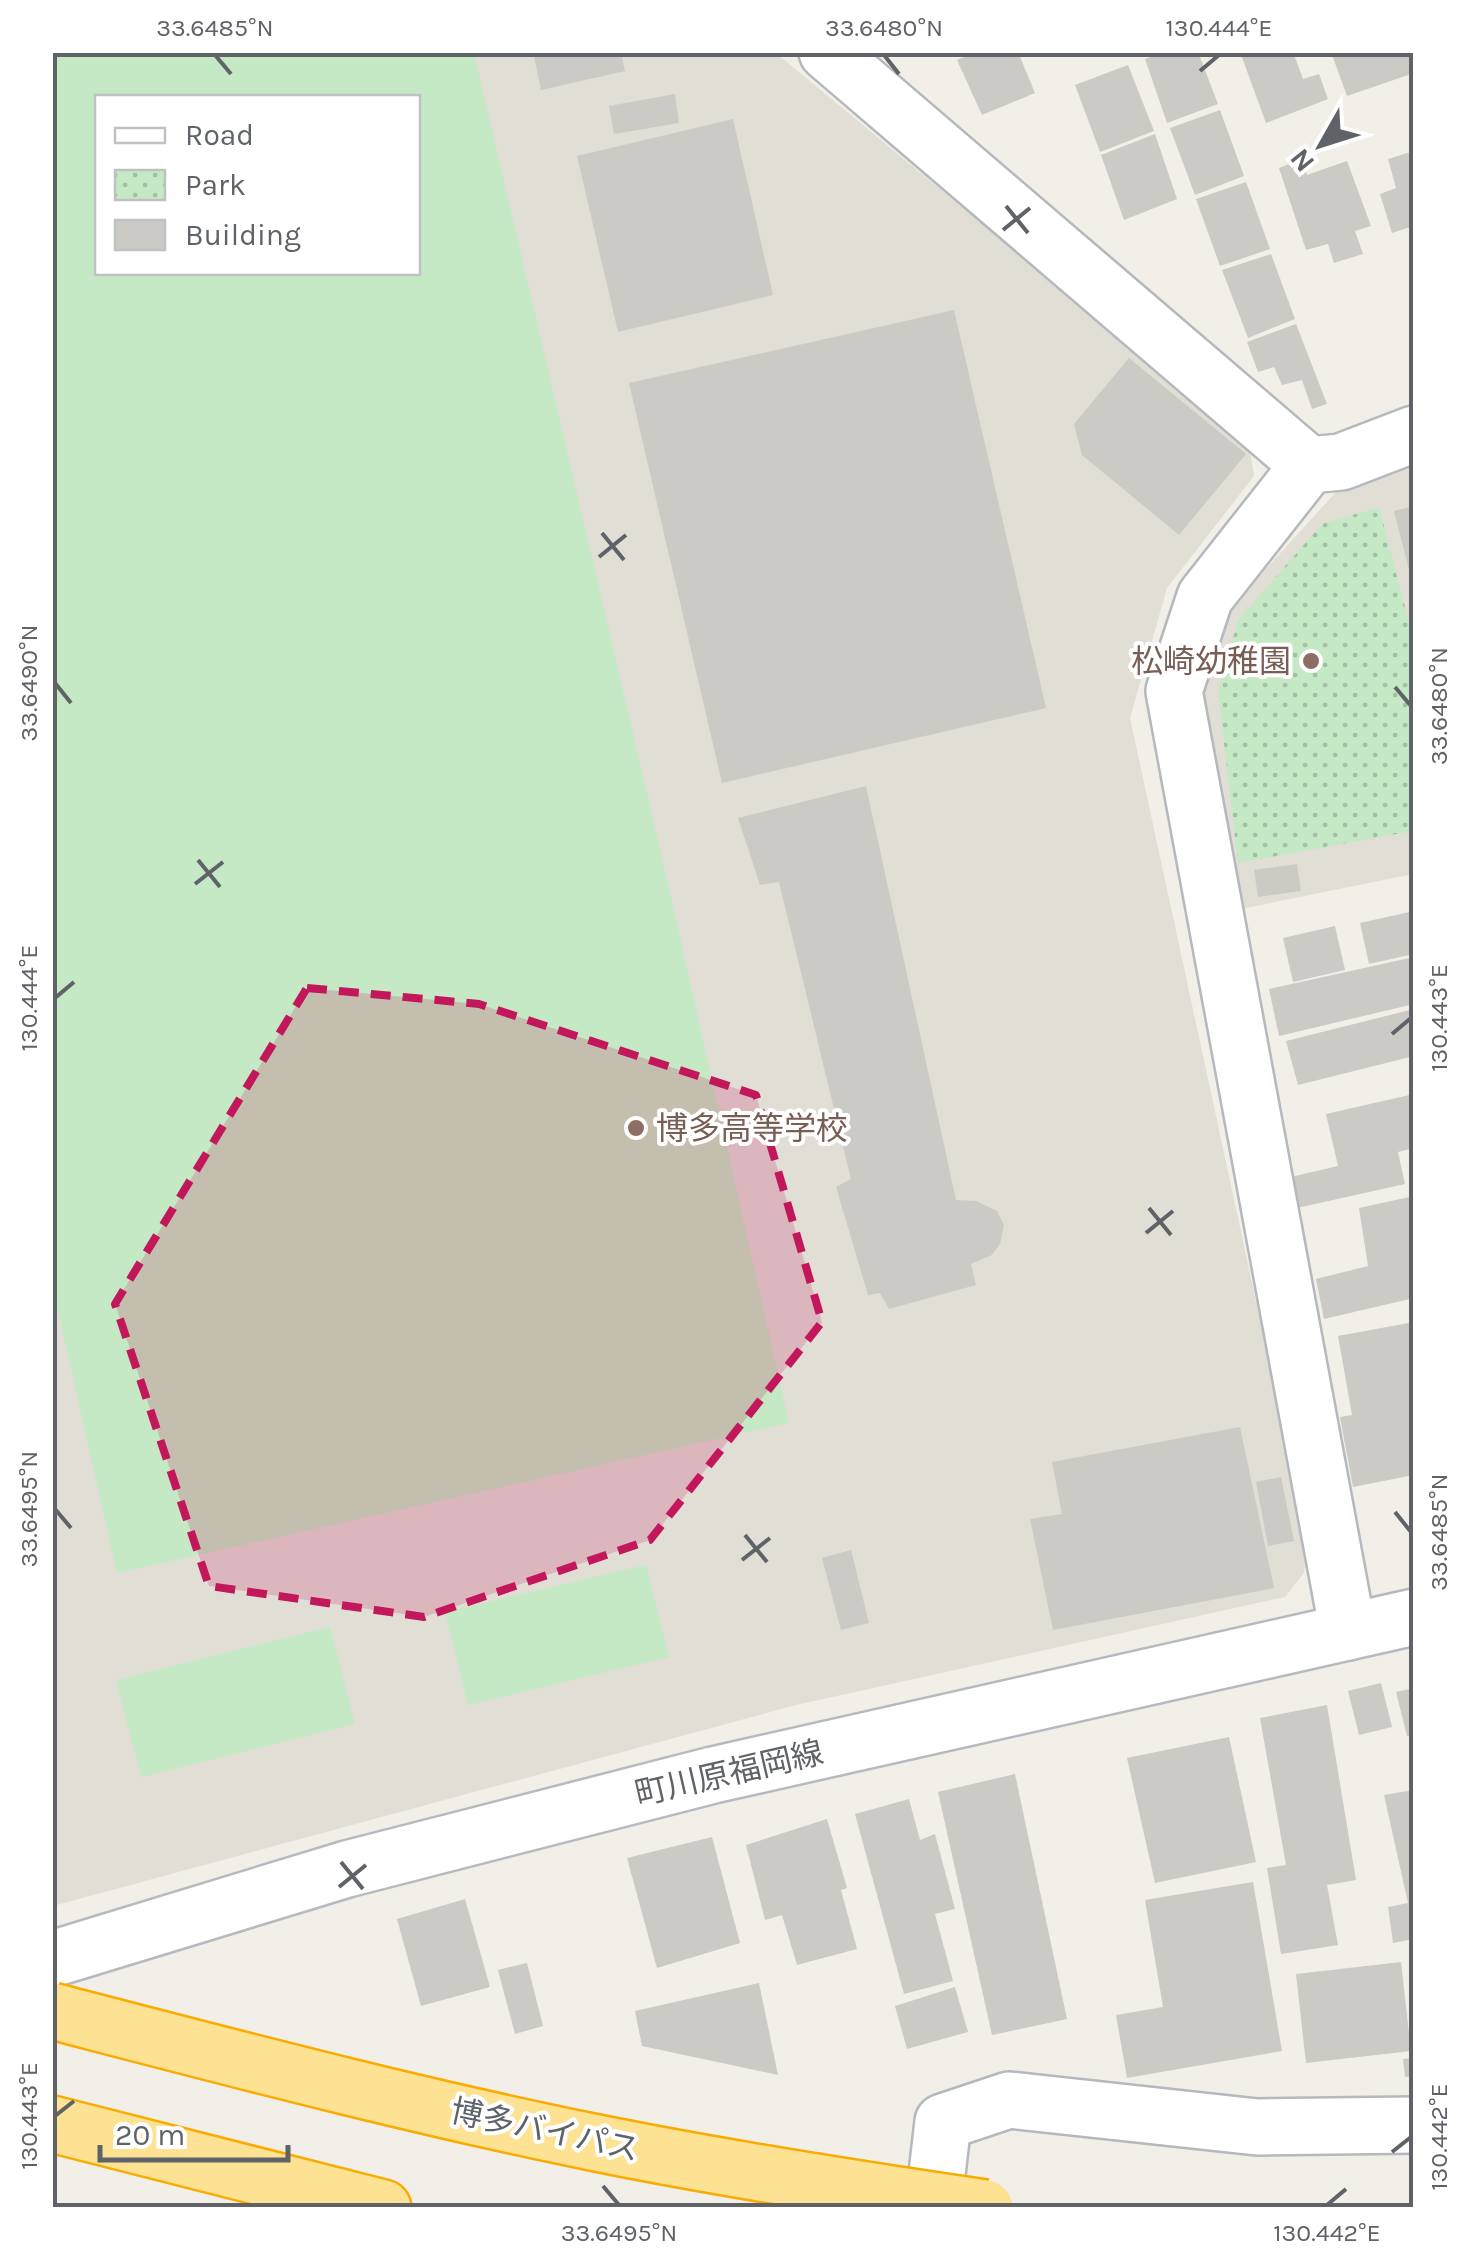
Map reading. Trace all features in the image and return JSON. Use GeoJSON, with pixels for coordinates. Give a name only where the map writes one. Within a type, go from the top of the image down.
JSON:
{"type":"FeatureCollection","features":[{"type":"Feature","properties":{"kind":"highway","name":"博多バイパス"},"geometry":{"type":"LineString","coordinates":[[52,2011],[327,2082],[597,2143],[985,2208]]}},
{"type":"Feature","properties":{"kind":"highway"},"geometry":{"type":"LineString","coordinates":[[52,2124],[383,2208]]}},
{"type":"Feature","properties":{"kind":"street"},"geometry":{"type":"LineString","coordinates":[[828,52],[1309,464],[1342,462],[1414,434]]}},
{"type":"Feature","properties":{"kind":"street"},"geometry":{"type":"LineString","coordinates":[[1309,464],[1205,597],[1174,690],[1348,1632]]}},
{"type":"Feature","properties":{"kind":"street","name":"町川原福岡線"},"geometry":{"type":"LineString","coordinates":[[52,1958],[347,1869],[713,1775],[1414,1616]]}},
{"type":"Feature","properties":{"kind":"street"},"geometry":{"type":"LineString","coordinates":[[934,2208],[943,2122],[1010,2100],[1257,2128],[1414,2125]]}},
{"type":"Feature","properties":{"kind":"highlighted area"},"geometry":{"type":"Polygon","coordinates":[[[307,988],[479,1004],[756,1095],[822,1322],[650,1540],[424,1617],[209,1586],[115,1304],[307,988]]]}},
{"type":"Feature","properties":{"kind":"shaded area","name":"博多高等学校"},"geometry":{"type":"Polygon","coordinates":[[[53,53],[776,53],[1249,445],[1254,476],[1167,588],[1130,718],[1307,1537],[1304,1573],[1285,1597],[796,1705],[53,1906],[53,53]]]}},
{"type":"Feature","properties":{"kind":"shaded area","name":"松崎幼稚園"},"geometry":{"type":"Polygon","coordinates":[[[1413,467],[1413,874],[1241,909],[1203,696],[1213,627],[1336,492],[1413,467]]]}},
{"type":"Feature","properties":{"kind":"green space"},"geometry":{"type":"Polygon","coordinates":[[[52,53],[474,53],[789,1423],[117,1573],[52,1285],[52,53]]]}},
{"type":"Feature","properties":{"kind":"green space","name":"松崎幼稚園"},"geometry":{"type":"Polygon","coordinates":[[[1379,507],[1413,638],[1413,831],[1238,863],[1218,692],[1238,620],[1322,524],[1379,507]]]}},
{"type":"Feature","properties":{"kind":"green space"},"geometry":{"type":"Polygon","coordinates":[[[646,1565],[669,1657],[468,1705],[445,1612],[646,1565]]]}},
{"type":"Feature","properties":{"kind":"green space"},"geometry":{"type":"Polygon","coordinates":[[[330,1627],[355,1724],[141,1777],[116,1680],[330,1627]]]}},
{"type":"Feature","properties":{"kind":"building"},"geometry":{"type":"Polygon","coordinates":[[[533,52],[621,52],[625,71],[541,90],[533,52]]]}},
{"type":"Feature","properties":{"kind":"building"},"geometry":{"type":"Polygon","coordinates":[[[976,52],[1018,52],[1035,93],[982,115],[957,60],[976,52]]]}},
{"type":"Feature","properties":{"kind":"building"},"geometry":{"type":"Polygon","coordinates":[[[1164,52],[1198,52],[1218,104],[1167,123],[1145,59],[1164,52]]]}},
{"type":"Feature","properties":{"kind":"building"},"geometry":{"type":"Polygon","coordinates":[[[1240,52],[1293,52],[1303,79],[1319,74],[1328,99],[1266,123],[1240,52]]]}},
{"type":"Feature","properties":{"kind":"building"},"geometry":{"type":"Polygon","coordinates":[[[1331,52],[1414,52],[1414,73],[1347,96],[1331,52]]]}},
{"type":"Feature","properties":{"kind":"building"},"geometry":{"type":"Polygon","coordinates":[[[1128,65],[1154,131],[1100,152],[1075,85],[1128,65]]]}},
{"type":"Feature","properties":{"kind":"building"},"geometry":{"type":"Polygon","coordinates":[[[675,94],[679,123],[614,134],[609,106],[675,94]]]}},
{"type":"Feature","properties":{"kind":"building"},"geometry":{"type":"Polygon","coordinates":[[[1220,110],[1244,176],[1195,195],[1170,128],[1220,110]]]}},
{"type":"Feature","properties":{"kind":"building"},"geometry":{"type":"Polygon","coordinates":[[[733,119],[773,295],[618,332],[577,156],[733,119]]]}},
{"type":"Feature","properties":{"kind":"building"},"geometry":{"type":"Polygon","coordinates":[[[1155,134],[1177,199],[1124,220],[1101,155],[1155,134]]]}},
{"type":"Feature","properties":{"kind":"building"},"geometry":{"type":"Polygon","coordinates":[[[1414,151],[1414,226],[1392,233],[1380,194],[1396,188],[1388,159],[1414,151]]]}},
{"type":"Feature","properties":{"kind":"building"},"geometry":{"type":"Polygon","coordinates":[[[1302,159],[1307,175],[1347,161],[1371,226],[1355,231],[1363,254],[1334,263],[1328,244],[1306,250],[1279,168],[1302,159]]]}},
{"type":"Feature","properties":{"kind":"building"},"geometry":{"type":"Polygon","coordinates":[[[1246,182],[1270,249],[1220,266],[1196,199],[1246,182]]]}},
{"type":"Feature","properties":{"kind":"building"},"geometry":{"type":"Polygon","coordinates":[[[1271,254],[1295,319],[1248,338],[1222,270],[1271,254]]]}},
{"type":"Feature","properties":{"kind":"building"},"geometry":{"type":"Polygon","coordinates":[[[954,310],[1046,708],[722,783],[629,383],[954,310]]]}},
{"type":"Feature","properties":{"kind":"building"},"geometry":{"type":"Polygon","coordinates":[[[1296,324],[1327,404],[1312,409],[1302,380],[1282,385],[1274,367],[1258,372],[1247,342],[1296,324]]]}},
{"type":"Feature","properties":{"kind":"building"},"geometry":{"type":"Polygon","coordinates":[[[1129,358],[1246,454],[1179,535],[1082,455],[1074,424],[1129,358]]]}},
{"type":"Feature","properties":{"kind":"building"},"geometry":{"type":"Polygon","coordinates":[[[1414,506],[1414,580],[1412,581],[1394,511],[1414,506]]]}},
{"type":"Feature","properties":{"kind":"building"},"geometry":{"type":"Polygon","coordinates":[[[866,786],[956,1200],[976,1201],[997,1211],[1004,1225],[1000,1244],[992,1255],[971,1264],[976,1285],[889,1309],[880,1293],[868,1295],[836,1187],[851,1179],[779,882],[760,885],[738,818],[866,786]]]}},
{"type":"Feature","properties":{"kind":"building"},"geometry":{"type":"Polygon","coordinates":[[[1297,864],[1301,891],[1258,897],[1254,870],[1297,864]]]}},
{"type":"Feature","properties":{"kind":"building"},"geometry":{"type":"Polygon","coordinates":[[[1414,911],[1414,954],[1369,964],[1360,923],[1414,911]]]}},
{"type":"Feature","properties":{"kind":"building"},"geometry":{"type":"Polygon","coordinates":[[[1335,926],[1345,970],[1293,982],[1283,938],[1335,926]]]}},
{"type":"Feature","properties":{"kind":"building"},"geometry":{"type":"Polygon","coordinates":[[[1414,957],[1414,1004],[1279,1036],[1269,989],[1414,957]]]}},
{"type":"Feature","properties":{"kind":"building"},"geometry":{"type":"Polygon","coordinates":[[[1414,1009],[1414,1056],[1298,1085],[1286,1041],[1414,1009]]]}},
{"type":"Feature","properties":{"kind":"building"},"geometry":{"type":"Polygon","coordinates":[[[1414,1094],[1414,1148],[1398,1152],[1405,1184],[1288,1210],[1282,1179],[1338,1166],[1326,1114],[1414,1094]]]}},
{"type":"Feature","properties":{"kind":"building"},"geometry":{"type":"Polygon","coordinates":[[[1414,1196],[1414,1298],[1324,1319],[1316,1279],[1368,1266],[1359,1208],[1414,1196]]]}},
{"type":"Feature","properties":{"kind":"building"},"geometry":{"type":"Polygon","coordinates":[[[1414,1322],[1414,1475],[1353,1487],[1340,1417],[1352,1415],[1338,1336],[1414,1322]]]}},
{"type":"Feature","properties":{"kind":"building"},"geometry":{"type":"Polygon","coordinates":[[[1240,1427],[1274,1588],[1053,1630],[1030,1519],[1062,1514],[1052,1462],[1240,1427]]]}},
{"type":"Feature","properties":{"kind":"building"},"geometry":{"type":"Polygon","coordinates":[[[1281,1477],[1294,1541],[1268,1546],[1256,1482],[1281,1477]]]}},
{"type":"Feature","properties":{"kind":"building"},"geometry":{"type":"Polygon","coordinates":[[[851,1550],[869,1623],[841,1630],[822,1558],[851,1550]]]}},
{"type":"Feature","properties":{"kind":"building"},"geometry":{"type":"Polygon","coordinates":[[[1381,1683],[1392,1727],[1359,1735],[1348,1691],[1381,1683]]]}},
{"type":"Feature","properties":{"kind":"building"},"geometry":{"type":"Polygon","coordinates":[[[1414,1688],[1414,1735],[1407,1736],[1396,1692],[1414,1688]]]}},
{"type":"Feature","properties":{"kind":"building"},"geometry":{"type":"Polygon","coordinates":[[[1327,1705],[1356,1880],[1327,1885],[1338,1945],[1281,1954],[1267,1868],[1286,1865],[1260,1718],[1327,1705]]]}},
{"type":"Feature","properties":{"kind":"building"},"geometry":{"type":"Polygon","coordinates":[[[1229,1737],[1256,1862],[1155,1883],[1127,1758],[1229,1737]]]}},
{"type":"Feature","properties":{"kind":"building"},"geometry":{"type":"Polygon","coordinates":[[[1015,1774],[1067,2019],[992,2035],[938,1792],[1015,1774]]]}},
{"type":"Feature","properties":{"kind":"building"},"geometry":{"type":"Polygon","coordinates":[[[1414,1790],[1414,1939],[1393,1943],[1388,1907],[1408,1903],[1384,1795],[1414,1790]]]}},
{"type":"Feature","properties":{"kind":"building"},"geometry":{"type":"Polygon","coordinates":[[[909,1799],[920,1840],[935,1834],[955,1909],[935,1914],[953,1981],[904,1994],[855,1814],[909,1799]]]}},
{"type":"Feature","properties":{"kind":"building"},"geometry":{"type":"Polygon","coordinates":[[[827,1819],[847,1888],[841,1890],[857,1949],[797,1965],[782,1915],[765,1920],[746,1845],[827,1819]]]}},
{"type":"Feature","properties":{"kind":"building"},"geometry":{"type":"Polygon","coordinates":[[[712,1837],[740,1943],[657,1968],[627,1858],[712,1837]]]}},
{"type":"Feature","properties":{"kind":"building"},"geometry":{"type":"Polygon","coordinates":[[[1253,1882],[1282,2051],[1127,2078],[1116,2015],[1163,2007],[1145,1900],[1253,1882]]]}},
{"type":"Feature","properties":{"kind":"building"},"geometry":{"type":"Polygon","coordinates":[[[465,1899],[490,1987],[421,2006],[397,1919],[465,1899]]]}},
{"type":"Feature","properties":{"kind":"building"},"geometry":{"type":"Polygon","coordinates":[[[1401,1962],[1411,2051],[1306,2063],[1296,1974],[1401,1962]]]}},
{"type":"Feature","properties":{"kind":"building"},"geometry":{"type":"Polygon","coordinates":[[[527,1963],[543,2026],[515,2034],[498,1970],[527,1963]]]}},
{"type":"Feature","properties":{"kind":"building"},"geometry":{"type":"Polygon","coordinates":[[[759,1983],[778,2075],[642,2046],[635,2011],[759,1983]]]}},
{"type":"Feature","properties":{"kind":"building"},"geometry":{"type":"Polygon","coordinates":[[[955,1987],[968,2032],[907,2049],[895,2006],[955,1987]]]}},
{"type":"Feature","properties":{"kind":"building"},"geometry":{"type":"Polygon","coordinates":[[[1414,2058],[1414,2076],[1405,2077],[1403,2059],[1414,2058]]]}},
{"type":"Feature","properties":{"kind":"place","name":"松崎幼稚園"},"geometry":{"type":"Point","coordinates":[1311,661]}},
{"type":"Feature","properties":{"kind":"place","name":"博多高等学校"},"geometry":{"type":"Point","coordinates":[636,1128]}}]}
